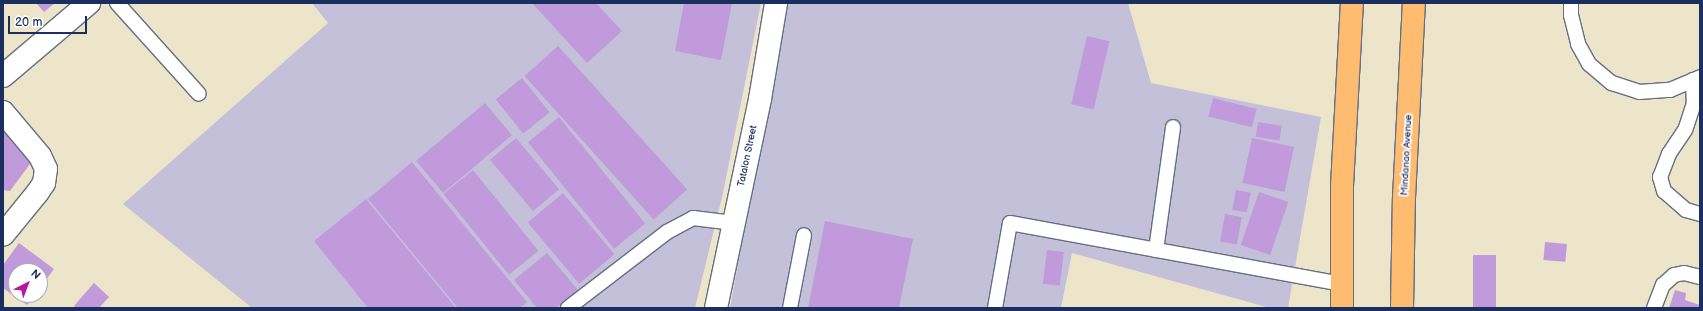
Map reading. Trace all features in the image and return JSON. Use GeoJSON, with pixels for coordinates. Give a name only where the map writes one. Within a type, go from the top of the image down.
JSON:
{"type":"FeatureCollection","features":[{"type":"Feature","properties":{"kind":"main road"},"geometry":{"type":"LineString","coordinates":[[1342,308],[1342,186],[1352,3]]}},
{"type":"Feature","properties":{"kind":"main road","name":"Mindanao Avenue"},"geometry":{"type":"LineString","coordinates":[[1402,308],[1404,198],[1414,3]]}},
{"type":"Feature","properties":{"kind":"street"},"geometry":{"type":"LineString","coordinates":[[3,76],[89,3]]}},
{"type":"Feature","properties":{"kind":"street","name":"Tatalon Street"},"geometry":{"type":"LineString","coordinates":[[716,308],[734,223],[776,3]]}},
{"type":"Feature","properties":{"kind":"street"},"geometry":{"type":"LineString","coordinates":[[3,112],[40,156],[46,169],[44,183],[3,235]]}},
{"type":"Feature","properties":{"kind":"lane"},"geometry":{"type":"LineString","coordinates":[[117,3],[199,94]]}},
{"type":"Feature","properties":{"kind":"lane"},"geometry":{"type":"LineString","coordinates":[[1571,3],[1571,15],[1578,44],[1589,64],[1612,83],[1639,92],[1670,90],[1697,79],[1694,103],[1685,130],[1670,154],[1660,177],[1664,191],[1686,210],[1700,214]]}},
{"type":"Feature","properties":{"kind":"lane"},"geometry":{"type":"LineString","coordinates":[[1156,250],[1173,127]]}},
{"type":"Feature","properties":{"kind":"lane"},"geometry":{"type":"LineString","coordinates":[[568,308],[667,232],[693,218],[734,223]]}},
{"type":"Feature","properties":{"kind":"lane"},"geometry":{"type":"LineString","coordinates":[[995,308],[1010,223],[1342,284]]}},
{"type":"Feature","properties":{"kind":"lane"},"geometry":{"type":"LineString","coordinates":[[790,308],[804,235]]}},
{"type":"Feature","properties":{"kind":"lane"},"geometry":{"type":"LineString","coordinates":[[1654,308],[1663,285],[1674,275],[1684,273],[1700,277]]}},
{"type":"Feature","properties":{"kind":"shaded area"},"geometry":{"type":"Polygon","coordinates":[[[312,3],[761,3],[723,193],[695,308],[252,308],[123,204],[328,23],[312,3]]]}},
{"type":"Feature","properties":{"kind":"shaded area"},"geometry":{"type":"Polygon","coordinates":[[[785,3],[1128,3],[1151,83],[1321,117],[1288,308],[1270,308],[1072,253],[1061,308],[730,308],[785,3]]]}},
{"type":"Feature","properties":{"kind":"building"},"geometry":{"type":"Polygon","coordinates":[[[36,3],[55,3],[44,12],[36,3]]]}},
{"type":"Feature","properties":{"kind":"building"},"geometry":{"type":"Polygon","coordinates":[[[532,3],[596,3],[622,31],[587,63],[532,3]]]}},
{"type":"Feature","properties":{"kind":"building"},"geometry":{"type":"Polygon","coordinates":[[[684,3],[732,3],[721,60],[675,51],[684,3]]]}},
{"type":"Feature","properties":{"kind":"building"},"geometry":{"type":"Polygon","coordinates":[[[1087,36],[1109,41],[1094,109],[1071,104],[1087,36]]]}},
{"type":"Feature","properties":{"kind":"building"},"geometry":{"type":"Polygon","coordinates":[[[558,46],[687,189],[654,220],[525,76],[558,46]]]}},
{"type":"Feature","properties":{"kind":"building"},"geometry":{"type":"Polygon","coordinates":[[[522,78],[550,112],[523,134],[496,99],[522,78]]]}},
{"type":"Feature","properties":{"kind":"building"},"geometry":{"type":"Polygon","coordinates":[[[1213,98],[1257,109],[1252,127],[1208,116],[1213,98]]]}},
{"type":"Feature","properties":{"kind":"building"},"geometry":{"type":"Polygon","coordinates":[[[485,103],[512,135],[443,193],[416,161],[485,103]]]}},
{"type":"Feature","properties":{"kind":"building"},"geometry":{"type":"Polygon","coordinates":[[[559,117],[645,223],[614,249],[528,142],[559,117]]]}},
{"type":"Feature","properties":{"kind":"building"},"geometry":{"type":"Polygon","coordinates":[[[1258,122],[1282,126],[1279,141],[1256,137],[1258,122]]]}},
{"type":"Feature","properties":{"kind":"building"},"geometry":{"type":"Polygon","coordinates":[[[3,124],[27,150],[30,164],[10,191],[3,190],[3,124]]]}},
{"type":"Feature","properties":{"kind":"building"},"geometry":{"type":"Polygon","coordinates":[[[516,138],[559,189],[533,211],[490,160],[516,138]]]}},
{"type":"Feature","properties":{"kind":"building"},"geometry":{"type":"Polygon","coordinates":[[[1252,138],[1294,147],[1284,192],[1242,183],[1252,138]]]}},
{"type":"Feature","properties":{"kind":"building"},"geometry":{"type":"Polygon","coordinates":[[[412,162],[527,302],[520,308],[458,308],[368,199],[412,162]]]}},
{"type":"Feature","properties":{"kind":"building"},"geometry":{"type":"Polygon","coordinates":[[[473,170],[538,251],[509,275],[443,194],[473,170]]]}},
{"type":"Feature","properties":{"kind":"building"},"geometry":{"type":"Polygon","coordinates":[[[1236,190],[1251,193],[1247,212],[1232,210],[1236,190]]]}},
{"type":"Feature","properties":{"kind":"building"},"geometry":{"type":"Polygon","coordinates":[[[1259,192],[1288,202],[1270,255],[1241,245],[1259,192]]]}},
{"type":"Feature","properties":{"kind":"building"},"geometry":{"type":"Polygon","coordinates":[[[563,193],[614,254],[579,284],[528,223],[563,193]]]}},
{"type":"Feature","properties":{"kind":"building"},"geometry":{"type":"Polygon","coordinates":[[[366,199],[456,308],[368,308],[314,241],[366,199]]]}},
{"type":"Feature","properties":{"kind":"building"},"geometry":{"type":"Polygon","coordinates":[[[1225,214],[1242,217],[1237,245],[1220,242],[1225,214]]]}},
{"type":"Feature","properties":{"kind":"building"},"geometry":{"type":"Polygon","coordinates":[[[825,221],[913,239],[899,308],[808,308],[825,221]]]}},
{"type":"Feature","properties":{"kind":"building"},"geometry":{"type":"Polygon","coordinates":[[[1545,242],[1567,244],[1565,262],[1543,260],[1545,242]]]}},
{"type":"Feature","properties":{"kind":"building"},"geometry":{"type":"Polygon","coordinates":[[[19,243],[46,263],[8,263],[8,292],[3,288],[3,265],[19,243]]]}},
{"type":"Feature","properties":{"kind":"building"},"geometry":{"type":"Polygon","coordinates":[[[1047,250],[1064,252],[1060,286],[1043,284],[1047,250]]]}},
{"type":"Feature","properties":{"kind":"building"},"geometry":{"type":"Polygon","coordinates":[[[547,253],[578,290],[556,308],[537,308],[514,280],[547,253]]]}},
{"type":"Feature","properties":{"kind":"building"},"geometry":{"type":"Polygon","coordinates":[[[1473,255],[1496,255],[1496,308],[1473,308],[1473,255]]]}},
{"type":"Feature","properties":{"kind":"building"},"geometry":{"type":"Polygon","coordinates":[[[48,265],[54,269],[48,277],[48,265]]]}},
{"type":"Feature","properties":{"kind":"building"},"geometry":{"type":"Polygon","coordinates":[[[94,283],[109,297],[99,308],[76,308],[74,306],[94,283]]]}},
{"type":"Feature","properties":{"kind":"building"},"geometry":{"type":"Polygon","coordinates":[[[1675,290],[1686,293],[1685,300],[1700,305],[1700,308],[1669,308],[1675,290]]]}}]}
